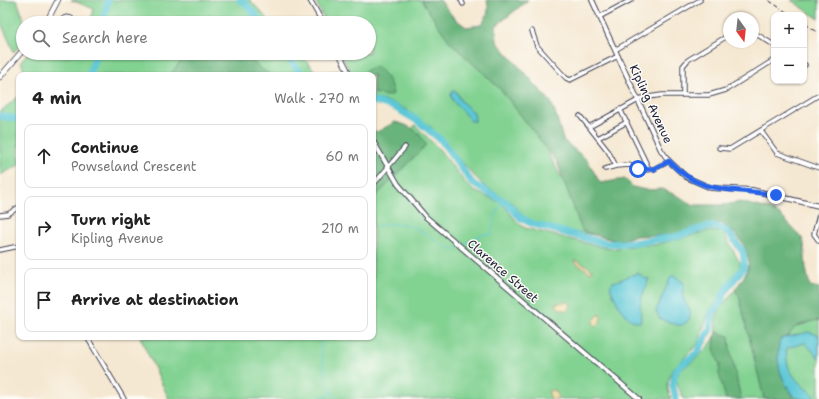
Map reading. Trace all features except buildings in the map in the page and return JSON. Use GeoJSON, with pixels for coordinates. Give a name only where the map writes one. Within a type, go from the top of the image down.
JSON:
{"type":"FeatureCollection","features":[{"type":"Feature","properties":{"kind":"main road"},"geometry":{"type":"LineString","coordinates":[[50,16],[58,0]]}},
{"type":"Feature","properties":{"kind":"main road"},"geometry":{"type":"LineString","coordinates":[[0,77],[16,58]]}},
{"type":"Feature","properties":{"kind":"street"},"geometry":{"type":"LineString","coordinates":[[310,0],[319,16]]}},
{"type":"Feature","properties":{"kind":"street"},"geometry":{"type":"LineString","coordinates":[[461,0],[464,4]]}},
{"type":"Feature","properties":{"kind":"street","name":"Kipling Avenue"},"geometry":{"type":"LineString","coordinates":[[592,0],[661,150],[669,161],[686,177],[711,188],[752,190],[819,206]]}},
{"type":"Feature","properties":{"kind":"street"},"geometry":{"type":"LineString","coordinates":[[599,16],[631,0]]}},
{"type":"Feature","properties":{"kind":"street"},"geometry":{"type":"LineString","coordinates":[[615,50],[700,0]]}},
{"type":"Feature","properties":{"kind":"street"},"geometry":{"type":"LineString","coordinates":[[532,31],[537,46],[570,80],[618,56]]}},
{"type":"Feature","properties":{"kind":"street"},"geometry":{"type":"LineString","coordinates":[[759,36],[771,43]]}},
{"type":"Feature","properties":{"kind":"street"},"geometry":{"type":"LineString","coordinates":[[683,94],[683,66],[688,60],[723,39]]}},
{"type":"Feature","properties":{"kind":"street"},"geometry":{"type":"LineString","coordinates":[[342,60],[348,72]]}},
{"type":"Feature","properties":{"kind":"street"},"geometry":{"type":"LineString","coordinates":[[589,127],[637,100],[662,95],[709,95],[726,90],[771,62]]}},
{"type":"Feature","properties":{"kind":"street"},"geometry":{"type":"LineString","coordinates":[[720,148],[730,148],[761,132],[819,95]]}},
{"type":"Feature","properties":{"kind":"street"},"geometry":{"type":"LineString","coordinates":[[620,109],[649,169]]}},
{"type":"Feature","properties":{"kind":"street"},"geometry":{"type":"LineString","coordinates":[[580,116],[608,151],[616,166]]}},
{"type":"Feature","properties":{"kind":"street"},"geometry":{"type":"LineString","coordinates":[[598,138],[627,122]]}},
{"type":"Feature","properties":{"kind":"street"},"geometry":{"type":"LineString","coordinates":[[761,132],[777,153],[819,168]]}},
{"type":"Feature","properties":{"kind":"street","name":"Clarence Street"},"geometry":{"type":"LineString","coordinates":[[376,146],[398,184],[426,217],[639,399]]}},
{"type":"Feature","properties":{"kind":"street"},"geometry":{"type":"LineString","coordinates":[[376,182],[405,147]]}},
{"type":"Feature","properties":{"kind":"street"},"geometry":{"type":"LineString","coordinates":[[605,169],[629,165],[638,169],[649,169],[659,167],[669,161]]}},
{"type":"Feature","properties":{"kind":"street"},"geometry":{"type":"LineString","coordinates":[[0,215],[8,214],[16,209]]}},
{"type":"Feature","properties":{"kind":"street"},"geometry":{"type":"LineString","coordinates":[[819,215],[814,234],[819,241]]}},
{"type":"Feature","properties":{"kind":"street"},"geometry":{"type":"LineString","coordinates":[[0,250],[16,247]]}},
{"type":"Feature","properties":{"kind":"street"},"geometry":{"type":"LineString","coordinates":[[89,340],[124,399]]}},
{"type":"Feature","properties":{"kind":"green space"},"geometry":{"type":"Polygon","coordinates":[[[0,0],[17,0],[23,16],[16,16],[16,50],[14,52],[0,21],[0,0]]]}},
{"type":"Feature","properties":{"kind":"green space"},"geometry":{"type":"Polygon","coordinates":[[[71,0],[250,0],[265,16],[92,16],[94,9],[71,0]]]}},
{"type":"Feature","properties":{"kind":"green space"},"geometry":{"type":"Polygon","coordinates":[[[315,0],[423,0],[532,123],[575,203],[624,239],[613,240],[595,235],[567,231],[528,221],[512,203],[483,185],[449,149],[431,127],[405,109],[392,103],[376,99],[376,72],[350,72],[344,60],[376,60],[376,16],[323,16],[315,0]]]}},
{"type":"Feature","properties":{"kind":"green space"},"geometry":{"type":"Polygon","coordinates":[[[421,0],[440,0],[454,18],[466,27],[481,25],[487,13],[487,0],[528,0],[496,26],[497,42],[551,102],[563,140],[588,161],[600,183],[625,179],[633,187],[646,190],[662,189],[680,197],[692,205],[724,205],[740,202],[769,209],[780,215],[802,238],[810,286],[819,288],[819,320],[798,326],[794,328],[789,336],[780,339],[778,356],[780,370],[785,383],[794,397],[790,399],[764,399],[739,296],[735,290],[747,271],[749,261],[745,248],[737,236],[726,226],[720,223],[673,235],[636,236],[621,240],[613,240],[582,231],[557,162],[501,90],[449,41],[421,0]]]}},
{"type":"Feature","properties":{"kind":"green space"},"geometry":{"type":"Polygon","coordinates":[[[791,0],[819,0],[819,19],[791,0]]]}},
{"type":"Feature","properties":{"kind":"green space"},"geometry":{"type":"Polygon","coordinates":[[[182,60],[252,60],[266,72],[230,72],[228,70],[224,72],[172,72],[182,60]]]}},
{"type":"Feature","properties":{"kind":"green space"},"geometry":{"type":"Polygon","coordinates":[[[305,60],[316,72],[24,72],[21,61],[305,60]]]}},
{"type":"Feature","properties":{"kind":"green space"},"geometry":{"type":"Polygon","coordinates":[[[377,67],[383,73],[388,79],[393,94],[387,96],[376,94],[376,72],[364,72],[370,68],[377,67]]]}},
{"type":"Feature","properties":{"kind":"green space"},"geometry":{"type":"Polygon","coordinates":[[[16,99],[16,167],[0,175],[0,112],[16,99]]]}},
{"type":"Feature","properties":{"kind":"green space"},"geometry":{"type":"Polygon","coordinates":[[[395,122],[414,130],[421,136],[426,145],[376,196],[376,132],[395,122]]]}},
{"type":"Feature","properties":{"kind":"green space"},"geometry":{"type":"Polygon","coordinates":[[[415,125],[439,149],[468,186],[474,191],[502,203],[518,223],[525,228],[610,249],[640,245],[654,245],[708,231],[723,232],[740,263],[740,271],[709,312],[698,344],[672,370],[668,382],[668,390],[671,399],[169,399],[141,340],[376,340],[376,174],[415,125]]]}},
{"type":"Feature","properties":{"kind":"green space"},"geometry":{"type":"Polygon","coordinates":[[[748,265],[781,332],[819,319],[819,399],[684,399],[677,384],[676,378],[679,372],[699,356],[713,340],[716,333],[717,314],[743,278],[748,265]]]}},
{"type":"Feature","properties":{"kind":"green space"},"geometry":{"type":"Polygon","coordinates":[[[716,332],[729,336],[730,349],[741,399],[726,399],[719,374],[720,365],[714,349],[716,332]]]}},
{"type":"Feature","properties":{"kind":"sand"},"geometry":{"type":"Polygon","coordinates":[[[575,260],[593,271],[588,272],[586,269],[575,263],[575,260]]]}},
{"type":"Feature","properties":{"kind":"sand"},"geometry":{"type":"Polygon","coordinates":[[[569,302],[571,305],[567,311],[558,308],[555,304],[569,302]]]}},
{"type":"Feature","properties":{"kind":"sand"},"geometry":{"type":"Polygon","coordinates":[[[600,314],[601,318],[599,324],[595,327],[593,321],[600,314]]]}},
{"type":"Feature","properties":{"kind":"sand"},"geometry":{"type":"Polygon","coordinates":[[[548,391],[556,391],[558,399],[551,399],[548,391]]]}},
{"type":"Feature","properties":{"kind":"water"},"geometry":{"type":"Polygon","coordinates":[[[453,90],[457,93],[461,101],[474,113],[475,121],[471,121],[453,101],[451,95],[453,90]]]}},
{"type":"Feature","properties":{"kind":"water"},"geometry":{"type":"Polygon","coordinates":[[[638,273],[645,279],[649,278],[641,299],[641,322],[635,322],[621,310],[610,287],[613,282],[638,273]]]}},
{"type":"Feature","properties":{"kind":"water"},"geometry":{"type":"Polygon","coordinates":[[[671,276],[675,276],[684,283],[683,296],[689,308],[690,315],[687,322],[682,325],[660,319],[656,311],[671,276]]]}},
{"type":"Feature","properties":{"kind":"water"},"geometry":{"type":"Polygon","coordinates":[[[808,332],[819,335],[819,358],[805,343],[787,348],[788,364],[793,376],[814,396],[813,399],[801,399],[794,396],[782,377],[778,353],[780,339],[808,332]]]}},
{"type":"Feature","properties":{"kind":"waterway"},"geometry":{"type":"LineString","coordinates":[[105,16],[108,0]]}},
{"type":"Feature","properties":{"kind":"waterway"},"geometry":{"type":"LineString","coordinates":[[240,0],[244,2],[256,16]]}},
{"type":"Feature","properties":{"kind":"waterway"},"geometry":{"type":"LineString","coordinates":[[90,72],[94,60]]}},
{"type":"Feature","properties":{"kind":"waterway"},"geometry":{"type":"LineString","coordinates":[[290,60],[301,72]]}},
{"type":"Feature","properties":{"kind":"waterway"},"geometry":{"type":"LineString","coordinates":[[376,102],[394,107],[418,121],[441,140],[473,184],[506,202],[521,218],[533,224],[608,244],[639,242],[674,237],[706,227],[717,227],[728,232],[743,252],[743,268],[725,291],[719,305],[712,313],[710,329],[697,353],[680,366],[675,372],[673,386],[676,399]]}},
{"type":"Feature","properties":{"kind":"waterway"},"geometry":{"type":"LineString","coordinates":[[0,116],[16,119]]}},
{"type":"Feature","properties":{"kind":"waterway"},"geometry":{"type":"LineString","coordinates":[[461,246],[483,234],[491,235],[494,218],[503,200]]}},
{"type":"Feature","properties":{"kind":"waterway"},"geometry":{"type":"LineString","coordinates":[[376,227],[396,224],[405,225],[421,231],[448,248],[455,249],[459,247]]}},
{"type":"Feature","properties":{"kind":"waterway"},"geometry":{"type":"LineString","coordinates":[[321,340],[324,370],[336,399]]}},
{"type":"Feature","properties":{"kind":"waterway"},"geometry":{"type":"LineString","coordinates":[[317,399],[332,393]]}},
{"type":"Feature","properties":{"kind":"railway"},"geometry":{"type":"LineString","coordinates":[[768,0],[786,12]]}},
{"type":"Feature","properties":{"kind":"railway"},"geometry":{"type":"LineString","coordinates":[[807,25],[819,33]]}},
{"type":"Feature","properties":{"kind":"route"},"geometry":{"type":"LineString","coordinates":[[638,169],[654,169],[669,161],[686,177],[711,188],[752,190],[776,195]]}}]}
